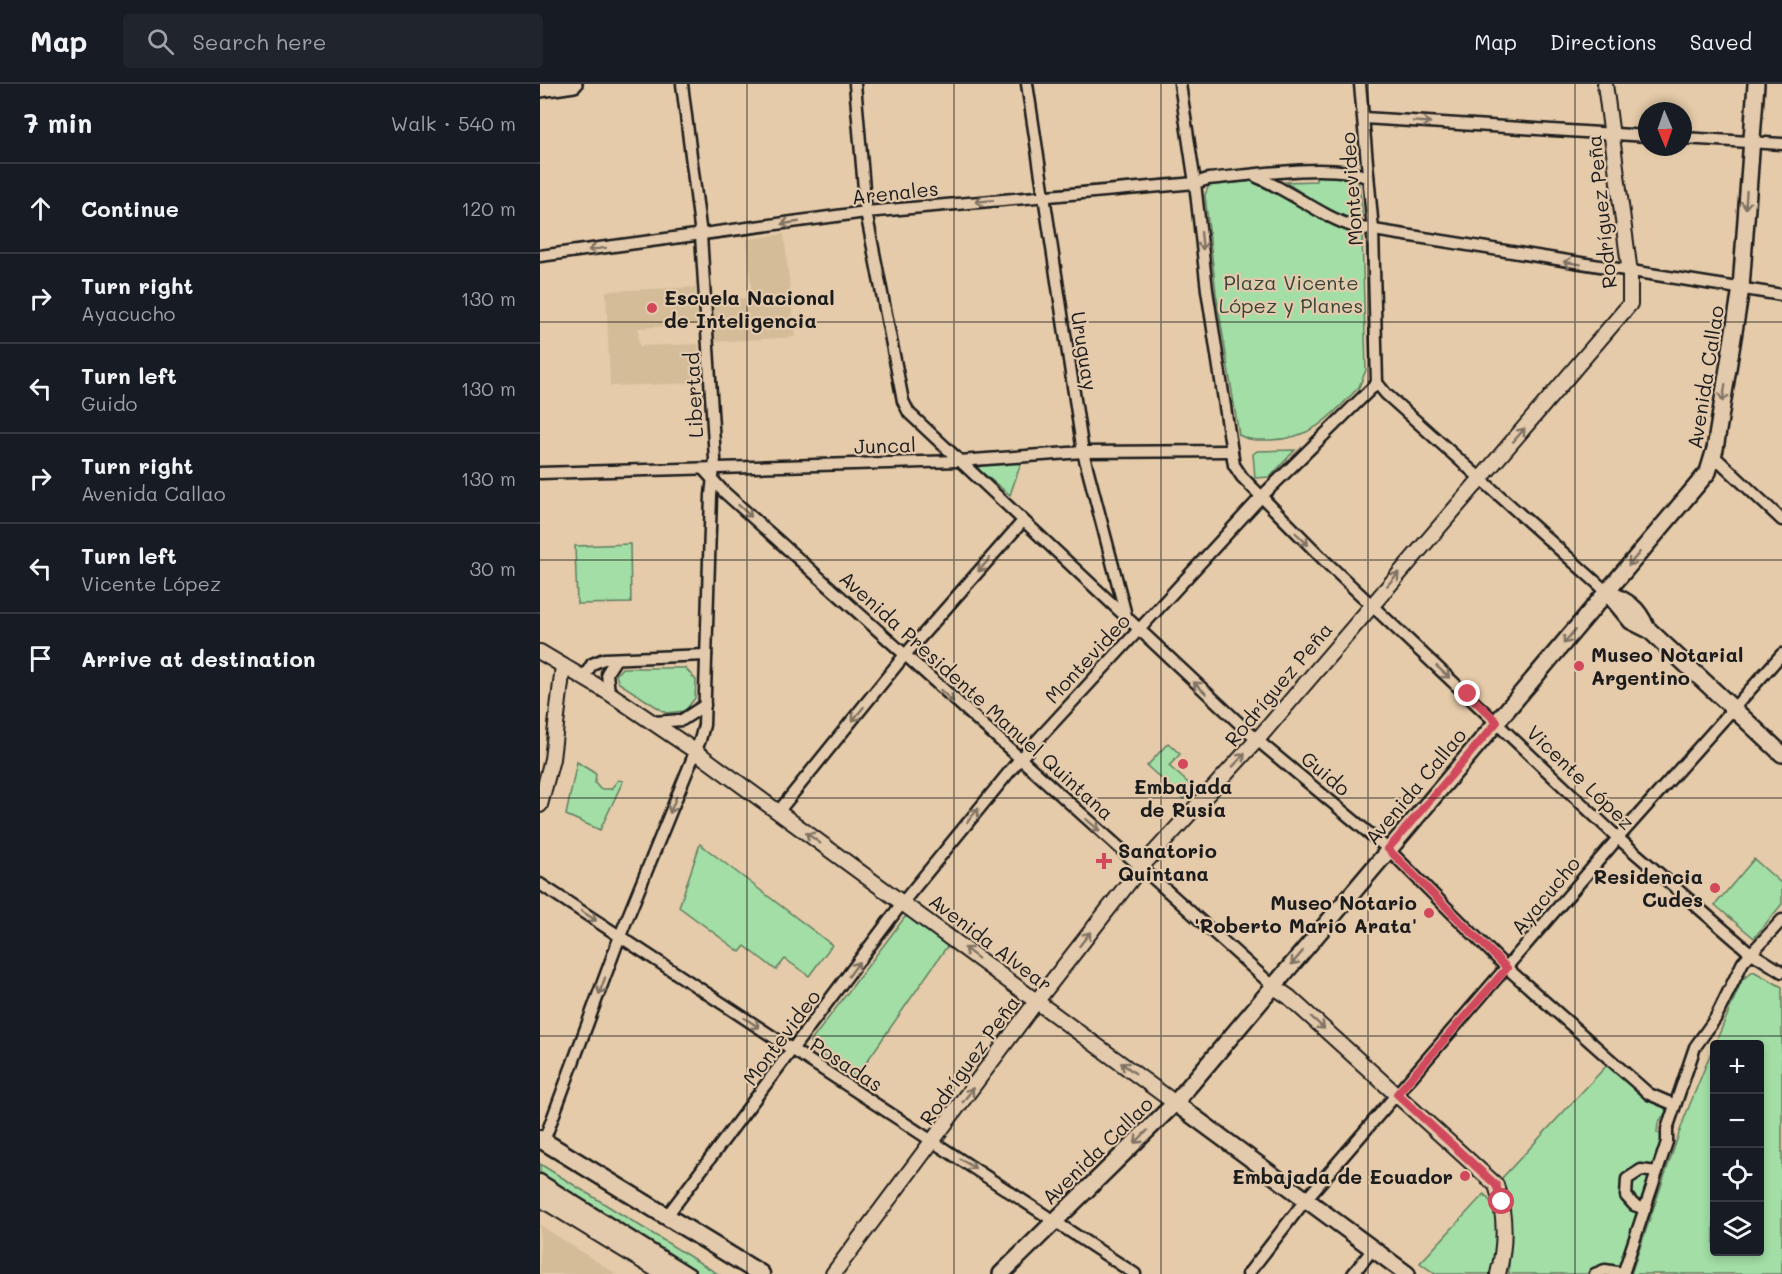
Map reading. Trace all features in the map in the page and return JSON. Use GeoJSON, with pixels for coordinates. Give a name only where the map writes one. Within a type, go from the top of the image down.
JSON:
{"type":"FeatureCollection","features":[{"type":"Feature","properties":{"kind":"highway"},"geometry":{"type":"LineString","coordinates":[[540,1195],[669,1274]]}},
{"type":"Feature","properties":{"kind":"main road"},"geometry":{"type":"LineString","coordinates":[[540,89],[574,84]]}},
{"type":"Feature","properties":{"kind":"main road","name":"Avenida Callao"},"geometry":{"type":"LineString","coordinates":[[1001,1274],[1175,1103],[1708,472],[1713,456],[1741,288],[1750,141],[1756,84]]}},
{"type":"Feature","properties":{"kind":"main road"},"geometry":{"type":"LineString","coordinates":[[1607,592],[1631,621],[1646,627],[1782,754]]}},
{"type":"Feature","properties":{"kind":"main road","name":"Avenida Alvear"},"geometry":{"type":"LineString","coordinates":[[1175,1103],[1307,1198],[1407,1274]]}},
{"type":"Feature","properties":{"kind":"main road"},"geometry":{"type":"LineString","coordinates":[[542,1140],[761,1274]]}},
{"type":"Feature","properties":{"kind":"street","name":"Libertad"},"geometry":{"type":"LineString","coordinates":[[682,84],[701,235],[709,469]]}},
{"type":"Feature","properties":{"kind":"street","name":"Guido"},"geometry":{"type":"LineString","coordinates":[[855,84],[866,212],[903,401],[909,413],[1257,740],[1388,849],[1507,968],[1649,1094],[1675,1105]]}},
{"type":"Feature","properties":{"kind":"street","name":"Uruguay"},"geometry":{"type":"LineString","coordinates":[[1027,84],[1042,196],[1083,452],[1127,620]]}},
{"type":"Feature","properties":{"kind":"street","name":"Vicente López"},"geometry":{"type":"LineString","coordinates":[[1180,84],[1196,183],[1207,290],[1234,465],[1242,477],[1371,605],[1618,838],[1752,954],[1782,972]]}},
{"type":"Feature","properties":{"kind":"street","name":"Montevideo"},"geometry":{"type":"LineString","coordinates":[[666,1217],[794,1050],[903,902],[1019,760],[1261,497],[1377,383],[1373,230],[1360,84]]}},
{"type":"Feature","properties":{"kind":"street","name":"Rodríguez Peña"},"geometry":{"type":"LineString","coordinates":[[833,1274],[1036,1002],[1141,867],[1257,740],[1630,304],[1629,273],[1605,84]]}},
{"type":"Feature","properties":{"kind":"street"},"geometry":{"type":"LineString","coordinates":[[1364,118],[1638,135]]}},
{"type":"Feature","properties":{"kind":"street"},"geometry":{"type":"LineString","coordinates":[[1692,138],[1782,144]]}},
{"type":"Feature","properties":{"kind":"street","name":"Arenales"},"geometry":{"type":"LineString","coordinates":[[540,256],[866,212],[1196,183],[1208,179],[1335,171],[1368,178]]}},
{"type":"Feature","properties":{"kind":"street","name":"Arenales"},"geometry":{"type":"LineString","coordinates":[[1254,176],[1284,188],[1341,222],[1373,230]]}},
{"type":"Feature","properties":{"kind":"street"},"geometry":{"type":"LineString","coordinates":[[1373,230],[1629,273],[1782,295]]}},
{"type":"Feature","properties":{"kind":"street"},"geometry":{"type":"LineString","coordinates":[[1377,383],[1607,592]]}},
{"type":"Feature","properties":{"kind":"street","name":"Juncal"},"geometry":{"type":"LineString","coordinates":[[540,474],[959,461],[1083,452],[1232,450]]}},
{"type":"Feature","properties":{"kind":"street"},"geometry":{"type":"LineString","coordinates":[[1713,456],[1782,520]]}},
{"type":"Feature","properties":{"kind":"street","name":"Avenida Presidente Manuel Quintana"},"geometry":{"type":"LineString","coordinates":[[709,469],[712,481],[904,656],[1273,986],[1289,997],[1496,1185],[1504,1223],[1503,1249],[1498,1274]]}},
{"type":"Feature","properties":{"kind":"street"},"geometry":{"type":"LineString","coordinates":[[542,1140],[620,936],[702,732],[705,705],[712,481]]}},
{"type":"Feature","properties":{"kind":"street"},"geometry":{"type":"LineString","coordinates":[[778,812],[904,656],[1023,521]]}},
{"type":"Feature","properties":{"kind":"street","name":"Avenida Alvear"},"geometry":{"type":"LineString","coordinates":[[541,653],[609,693],[695,751],[1175,1103]]}},
{"type":"Feature","properties":{"kind":"street","name":"Ayacucho"},"geometry":{"type":"LineString","coordinates":[[1248,1274],[1307,1198],[1618,838],[1782,654]]}},
{"type":"Feature","properties":{"kind":"street"},"geometry":{"type":"LineString","coordinates":[[584,678],[595,662],[616,658],[706,655]]}},
{"type":"Feature","properties":{"kind":"street"},"geometry":{"type":"LineString","coordinates":[[609,693],[607,673],[616,658]]}},
{"type":"Feature","properties":{"kind":"street"},"geometry":{"type":"LineString","coordinates":[[540,805],[552,759],[563,666]]}},
{"type":"Feature","properties":{"kind":"street"},"geometry":{"type":"LineString","coordinates":[[653,722],[682,720],[705,705]]}},
{"type":"Feature","properties":{"kind":"street","name":"Posadas"},"geometry":{"type":"LineString","coordinates":[[540,884],[1135,1274]]}},
{"type":"Feature","properties":{"kind":"street"},"geometry":{"type":"LineString","coordinates":[[1594,1274],[1605,1270],[1623,1273],[1695,1047],[1715,1019],[1743,962],[1782,920]]}},
{"type":"Feature","properties":{"kind":"street"},"geometry":{"type":"LineString","coordinates":[[1644,1209],[1634,1205],[1626,1196],[1627,1179],[1641,1170],[1657,1172]]}},
{"type":"Feature","properties":{"kind":"street"},"geometry":{"type":"LineString","coordinates":[[540,1180],[690,1274]]}},
{"type":"Feature","properties":{"kind":"street"},"geometry":{"type":"LineString","coordinates":[[1353,1274],[1373,1249]]}},
{"type":"Feature","properties":{"kind":"shaded area"},"geometry":{"type":"Polygon","coordinates":[[[784,234],[795,337],[714,342],[712,301],[752,297],[747,239],[784,234]]]}},
{"type":"Feature","properties":{"kind":"shaded area"},"geometry":{"type":"Polygon","coordinates":[[[696,287],[697,325],[638,328],[639,346],[698,344],[700,383],[610,386],[606,291],[696,287]]]}},
{"type":"Feature","properties":{"kind":"shaded area"},"geometry":{"type":"Polygon","coordinates":[[[540,1225],[616,1274],[540,1274],[540,1225]]]}},
{"type":"Feature","properties":{"kind":"green space"},"geometry":{"type":"Polygon","coordinates":[[[1331,172],[1358,179],[1363,217],[1359,221],[1337,217],[1286,182],[1316,181],[1316,174],[1331,172]]]}},
{"type":"Feature","properties":{"kind":"green space","name":"Plaza Vicente López y Planes"},"geometry":{"type":"Polygon","coordinates":[[[1253,181],[1335,226],[1362,235],[1366,370],[1359,387],[1330,416],[1310,430],[1285,439],[1254,440],[1239,435],[1216,293],[1205,195],[1209,185],[1253,181]]]}},
{"type":"Feature","properties":{"kind":"green space"},"geometry":{"type":"Polygon","coordinates":[[[1295,450],[1270,477],[1255,478],[1253,454],[1257,451],[1295,450]]]}},
{"type":"Feature","properties":{"kind":"green space"},"geometry":{"type":"Polygon","coordinates":[[[1021,463],[1010,495],[978,469],[981,464],[1021,463]]]}},
{"type":"Feature","properties":{"kind":"green space"},"geometry":{"type":"Polygon","coordinates":[[[630,544],[631,603],[577,604],[575,546],[630,544]]]}},
{"type":"Feature","properties":{"kind":"green space"},"geometry":{"type":"Polygon","coordinates":[[[622,668],[685,668],[696,680],[695,698],[685,711],[666,713],[619,683],[616,675],[622,668]]]}},
{"type":"Feature","properties":{"kind":"green space"},"geometry":{"type":"Polygon","coordinates":[[[1168,743],[1180,754],[1169,766],[1194,788],[1184,799],[1147,766],[1168,743]]]}},
{"type":"Feature","properties":{"kind":"green space"},"geometry":{"type":"Polygon","coordinates":[[[577,762],[596,774],[595,783],[600,789],[611,789],[618,780],[623,781],[600,830],[566,815],[577,762]]]}},
{"type":"Feature","properties":{"kind":"green space"},"geometry":{"type":"Polygon","coordinates":[[[700,844],[832,945],[809,976],[785,959],[776,970],[745,946],[740,952],[679,907],[700,844]]]}},
{"type":"Feature","properties":{"kind":"green space"},"geometry":{"type":"Polygon","coordinates":[[[1754,859],[1782,884],[1782,904],[1754,938],[1715,905],[1754,859]]]}},
{"type":"Feature","properties":{"kind":"green space"},"geometry":{"type":"Polygon","coordinates":[[[905,917],[910,917],[948,945],[856,1077],[811,1048],[811,1041],[905,917]]]}},
{"type":"Feature","properties":{"kind":"green space"},"geometry":{"type":"Polygon","coordinates":[[[1753,971],[1782,987],[1782,1274],[1631,1274],[1684,1119],[1710,1055],[1710,1256],[1764,1256],[1764,1040],[1717,1040],[1742,980],[1753,971]]]}},
{"type":"Feature","properties":{"kind":"green space"},"geometry":{"type":"Polygon","coordinates":[[[1609,1063],[1663,1104],[1666,1112],[1658,1123],[1657,1133],[1667,1136],[1623,1274],[1509,1274],[1508,1208],[1501,1179],[1609,1063]]]}},
{"type":"Feature","properties":{"kind":"green space"},"geometry":{"type":"Polygon","coordinates":[[[540,1164],[718,1274],[699,1274],[540,1176],[540,1164]]]}},
{"type":"Feature","properties":{"kind":"green space"},"geometry":{"type":"Polygon","coordinates":[[[1484,1194],[1491,1203],[1498,1222],[1492,1274],[1435,1274],[1420,1263],[1484,1194]]]}},
{"type":"Feature","properties":{"kind":"place","name":"Escuela Nacional de Inteligencia"},"geometry":{"type":"Point","coordinates":[652,308]}},
{"type":"Feature","properties":{"kind":"place","name":"Museo Notarial Argentino"},"geometry":{"type":"Point","coordinates":[1579,666]}},
{"type":"Feature","properties":{"kind":"place","name":"Embajada de Rusia"},"geometry":{"type":"Point","coordinates":[1183,764]}},
{"type":"Feature","properties":{"kind":"place","name":"Sanatorio Quintana"},"geometry":{"type":"Point","coordinates":[1104,861]}},
{"type":"Feature","properties":{"kind":"place","name":"Residencia Cudes"},"geometry":{"type":"Point","coordinates":[1715,888]}},
{"type":"Feature","properties":{"kind":"place","name":"Museo Notario 'Roberto Mario Arata'"},"geometry":{"type":"Point","coordinates":[1429,913]}},
{"type":"Feature","properties":{"kind":"place","name":"Embajada de Ecuador"},"geometry":{"type":"Point","coordinates":[1465,1176]}},
{"type":"Feature","properties":{"kind":"route"},"geometry":{"type":"LineString","coordinates":[[1468,694],[1497,722],[1388,849],[1507,968],[1397,1094],[1496,1185],[1502,1202]]}}]}
